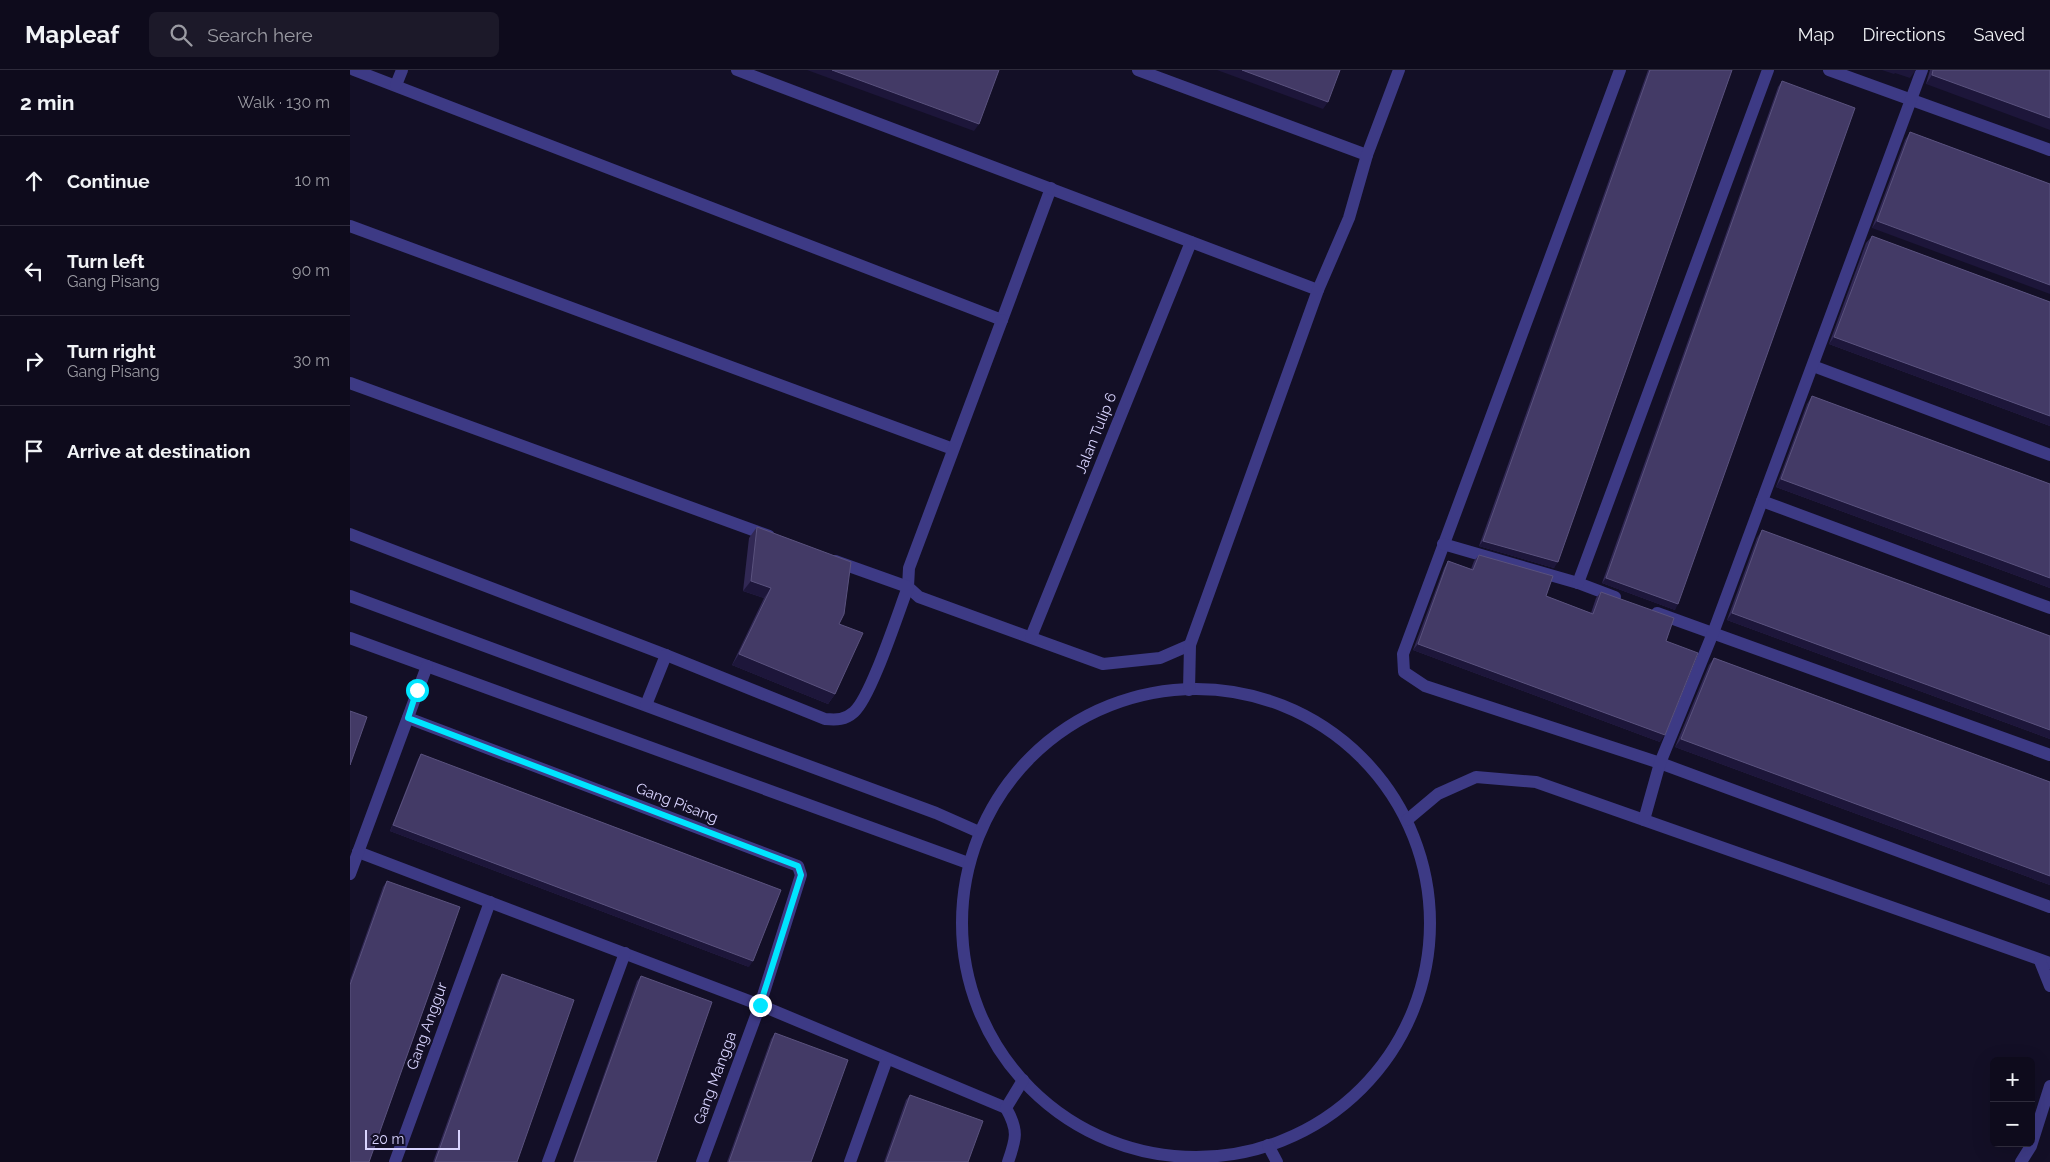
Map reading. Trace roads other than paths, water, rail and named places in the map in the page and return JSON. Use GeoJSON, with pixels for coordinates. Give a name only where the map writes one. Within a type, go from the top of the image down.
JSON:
{"type":"FeatureCollection","features":[{"type":"Feature","properties":{"kind":"street"},"geometry":{"type":"LineString","coordinates":[[354,70],[1002,320]]}},
{"type":"Feature","properties":{"kind":"street"},"geometry":{"type":"LineString","coordinates":[[396,85],[402,70]]}},
{"type":"Feature","properties":{"kind":"street"},"geometry":{"type":"LineString","coordinates":[[737,70],[1318,290]]}},
{"type":"Feature","properties":{"kind":"street"},"geometry":{"type":"LineString","coordinates":[[1138,70],[1368,155]]}},
{"type":"Feature","properties":{"kind":"street"},"geometry":{"type":"LineString","coordinates":[[1189,690],[1190,644],[1318,290],[1350,218],[1368,155],[1399,70]]}},
{"type":"Feature","properties":{"kind":"street"},"geometry":{"type":"LineString","coordinates":[[1620,70],[1402,654],[1404,672],[1425,686],[1660,763],[2050,907]]}},
{"type":"Feature","properties":{"kind":"street"},"geometry":{"type":"LineString","coordinates":[[1578,583],[1768,70]]}},
{"type":"Feature","properties":{"kind":"street"},"geometry":{"type":"LineString","coordinates":[[1830,70],[2050,150]]}},
{"type":"Feature","properties":{"kind":"street"},"geometry":{"type":"LineString","coordinates":[[1644,820],[1660,763],[1713,633],[1813,366],[1866,235],[1922,70]]}},
{"type":"Feature","properties":{"kind":"street"},"geometry":{"type":"LineString","coordinates":[[350,534],[666,655],[825,719],[843,720],[856,710],[869,687],[908,588],[908,568],[1051,188]]}},
{"type":"Feature","properties":{"kind":"street"},"geometry":{"type":"LineString","coordinates":[[350,226],[953,449]]}},
{"type":"Feature","properties":{"kind":"street","name":"Jalan Tulip 6"},"geometry":{"type":"LineString","coordinates":[[1031,637],[1191,242]]}},
{"type":"Feature","properties":{"kind":"street"},"geometry":{"type":"LineString","coordinates":[[1813,366],[2050,455]]}},
{"type":"Feature","properties":{"kind":"street"},"geometry":{"type":"LineString","coordinates":[[350,383],[778,540]]}},
{"type":"Feature","properties":{"kind":"street"},"geometry":{"type":"LineString","coordinates":[[1762,501],[2050,608]]}},
{"type":"Feature","properties":{"kind":"street"},"geometry":{"type":"LineString","coordinates":[[1443,544],[1578,583],[1623,600]]}},
{"type":"Feature","properties":{"kind":"street"},"geometry":{"type":"LineString","coordinates":[[824,557],[908,588],[919,597],[1103,664],[1160,658],[1190,644]]}},
{"type":"Feature","properties":{"kind":"street"},"geometry":{"type":"LineString","coordinates":[[350,596],[936,813],[980,832]]}},
{"type":"Feature","properties":{"kind":"street"},"geometry":{"type":"LineString","coordinates":[[1641,607],[2050,755]]}},
{"type":"Feature","properties":{"kind":"street"},"geometry":{"type":"LineString","coordinates":[[350,638],[968,863]]}},
{"type":"Feature","properties":{"kind":"street"},"geometry":{"type":"LineString","coordinates":[[646,705],[666,655]]}},
{"type":"Feature","properties":{"kind":"street"},"geometry":{"type":"LineString","coordinates":[[350,874],[427,666]]}},
{"type":"Feature","properties":{"kind":"street"},"geometry":{"type":"LineString","coordinates":[[1189,690],[1222,692],[1255,698],[1287,709],[1317,724],[1344,742],[1390,792],[1407,820],[1419,851],[1427,884],[1430,917],[1429,950],[1423,983],[1412,1014],[1392,1051],[1378,1071],[1354,1095],[1328,1116],[1299,1133],[1268,1145],[1236,1153],[1202,1157],[1169,1155],[1136,1149],[1104,1138],[1074,1123],[1047,1104],[1022,1080],[1002,1055],[985,1026],[972,995],[964,963],[960,930],[962,897],[968,863],[980,832],[995,803],[1014,775],[1037,751],[1063,730],[1092,714],[1123,701],[1156,693],[1189,690]]}},
{"type":"Feature","properties":{"kind":"street","name":"Gang Pisang"},"geometry":{"type":"LineString","coordinates":[[408,718],[798,866],[801,875],[760,1005]]}},
{"type":"Feature","properties":{"kind":"street"},"geometry":{"type":"LineString","coordinates":[[1407,820],[1438,794],[1476,778],[1536,782],[2045,962],[2050,986]]}},
{"type":"Feature","properties":{"kind":"street"},"geometry":{"type":"LineString","coordinates":[[358,852],[760,1005],[887,1060],[1006,1108],[1013,1121],[1016,1138],[1008,1162]]}},
{"type":"Feature","properties":{"kind":"street","name":"Gang Anggur"},"geometry":{"type":"LineString","coordinates":[[395,1162],[490,902]]}},
{"type":"Feature","properties":{"kind":"street"},"geometry":{"type":"LineString","coordinates":[[548,1162],[625,953]]}},
{"type":"Feature","properties":{"kind":"street","name":"Gang Mangga"},"geometry":{"type":"LineString","coordinates":[[702,1162],[760,1005]]}},
{"type":"Feature","properties":{"kind":"street"},"geometry":{"type":"LineString","coordinates":[[850,1162],[887,1060]]}},
{"type":"Feature","properties":{"kind":"street"},"geometry":{"type":"LineString","coordinates":[[1006,1108],[1022,1080]]}},
{"type":"Feature","properties":{"kind":"street"},"geometry":{"type":"LineString","coordinates":[[2021,1162],[2031,1146],[2050,1086]]}},
{"type":"Feature","properties":{"kind":"street"},"geometry":{"type":"LineString","coordinates":[[1268,1145],[1278,1162]]}}]}
